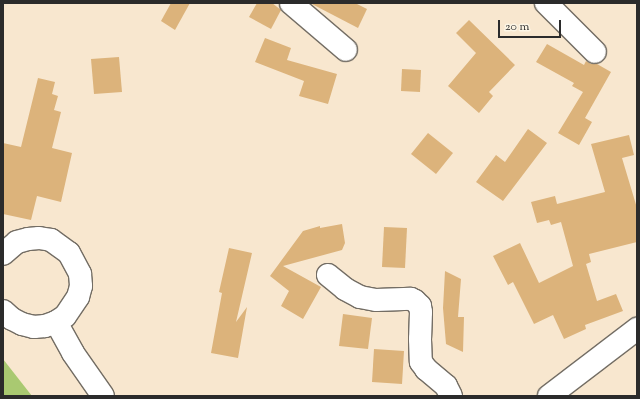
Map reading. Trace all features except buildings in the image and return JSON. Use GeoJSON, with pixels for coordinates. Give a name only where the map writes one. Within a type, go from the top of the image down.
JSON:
{"type":"FeatureCollection","features":[{"type":"Feature","properties":{"kind":"street"},"geometry":{"type":"LineString","coordinates":[[292,3],[346,50]]}},
{"type":"Feature","properties":{"kind":"street"},"geometry":{"type":"LineString","coordinates":[[546,3],[594,52]]}},
{"type":"Feature","properties":{"kind":"street"},"geometry":{"type":"LineString","coordinates":[[3,254],[17,242],[39,238],[51,240],[70,253],[80,274],[78,297],[65,316],[56,322],[45,326],[34,327],[22,324],[12,319],[3,311]]}},
{"type":"Feature","properties":{"kind":"street"},"geometry":{"type":"LineString","coordinates":[[328,275],[346,289],[360,297],[376,300],[411,299],[415,301],[420,306],[421,312],[421,362],[426,369],[446,386],[451,396]]}},
{"type":"Feature","properties":{"kind":"street"},"geometry":{"type":"LineString","coordinates":[[56,322],[73,353],[103,396]]}},
{"type":"Feature","properties":{"kind":"street"},"geometry":{"type":"LineString","coordinates":[[549,396],[637,329]]}},
{"type":"Feature","properties":{"kind":"green space"},"geometry":{"type":"Polygon","coordinates":[[[3,359],[32,396],[3,396],[3,359]]]}}]}
